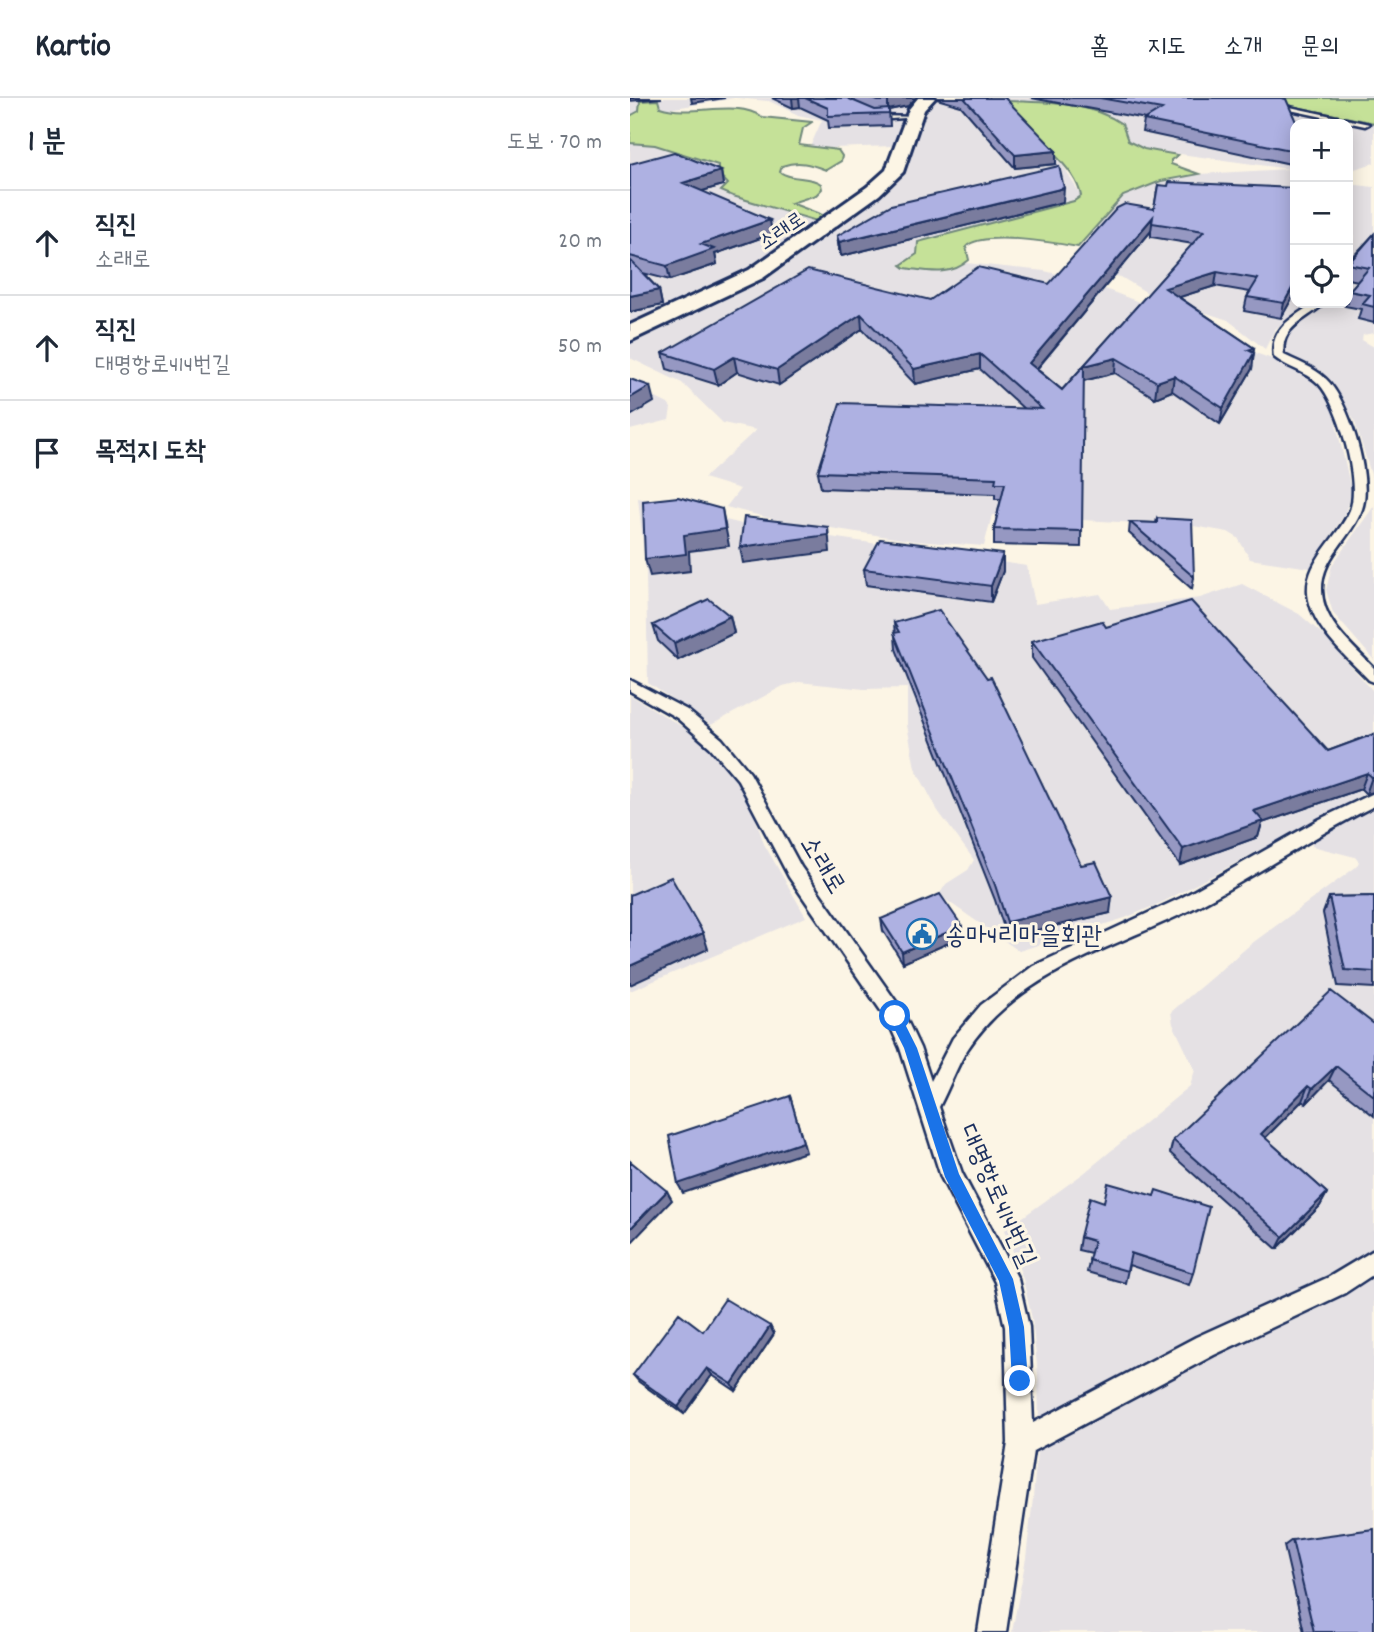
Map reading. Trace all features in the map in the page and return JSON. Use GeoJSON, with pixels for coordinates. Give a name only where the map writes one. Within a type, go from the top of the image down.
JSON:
{"type":"FeatureCollection","features":[{"type":"Feature","properties":{"kind":"street","name":"소래로"},"geometry":{"type":"LineString","coordinates":[[630,334],[756,274],[854,206],[894,172],[914,117],[927,98]]}},
{"type":"Feature","properties":{"kind":"lane"},"geometry":{"type":"LineString","coordinates":[[830,98],[877,118],[914,117]]}},
{"type":"Feature","properties":{"kind":"lane"},"geometry":{"type":"LineString","coordinates":[[1238,98],[1365,124]]}},
{"type":"Feature","properties":{"kind":"lane"},"geometry":{"type":"LineString","coordinates":[[1313,308],[1284,330],[1277,350],[1279,357],[1320,378],[1339,407],[1357,469],[1359,495],[1357,509],[1320,568],[1315,584],[1316,601],[1334,630],[1374,677]]}},
{"type":"Feature","properties":{"kind":"lane","name":"소래로"},"geometry":{"type":"LineString","coordinates":[[630,685],[682,714],[716,743],[744,777],[795,872],[895,1016],[910,1048],[929,1107]]}},
{"type":"Feature","properties":{"kind":"lane","name":"대명항로414번길"},"geometry":{"type":"LineString","coordinates":[[992,1632],[1021,1443],[1017,1327],[1006,1279],[952,1177],[929,1107],[964,1039],[1009,990],[1066,957],[1187,903],[1334,818],[1374,799]]}},
{"type":"Feature","properties":{"kind":"lane"},"geometry":{"type":"LineString","coordinates":[[1021,1443],[1205,1346],[1337,1285],[1374,1261]]}},
{"type":"Feature","properties":{"kind":"shaded area"},"geometry":{"type":"Polygon","coordinates":[[[630,98],[735,98],[669,109],[660,107],[658,100],[643,100],[637,113],[630,116],[630,98]]]}},
{"type":"Feature","properties":{"kind":"shaded area"},"geometry":{"type":"Polygon","coordinates":[[[735,98],[918,98],[909,106],[898,143],[893,146],[831,148],[810,147],[822,120],[798,115],[769,101],[735,98]]]}},
{"type":"Feature","properties":{"kind":"shaded area"},"geometry":{"type":"Polygon","coordinates":[[[936,98],[1252,98],[1374,123],[1374,163],[1353,169],[1353,119],[1290,119],[1290,308],[1305,308],[1275,329],[1265,349],[1228,320],[1149,294],[1121,277],[1088,272],[1072,259],[1115,202],[1133,191],[1161,181],[1199,174],[1289,169],[1144,149],[1128,141],[1119,122],[1097,111],[1046,102],[985,100],[1039,140],[1063,165],[1081,196],[1074,201],[1034,213],[927,239],[916,246],[917,254],[903,263],[948,271],[966,263],[1044,271],[1076,278],[1236,339],[1258,354],[1292,366],[1316,379],[1333,411],[1352,493],[1344,515],[1310,568],[1250,559],[1238,538],[1228,532],[1193,526],[992,515],[984,546],[914,541],[773,519],[726,507],[740,489],[704,478],[756,430],[723,423],[682,383],[630,358],[630,343],[786,264],[874,199],[906,169],[917,130],[928,105],[936,98]]]}},
{"type":"Feature","properties":{"kind":"shaded area"},"geometry":{"type":"Polygon","coordinates":[[[630,143],[655,145],[718,165],[718,173],[728,184],[722,191],[820,222],[740,275],[630,325],[630,143]]]}},
{"type":"Feature","properties":{"kind":"shaded area"},"geometry":{"type":"Polygon","coordinates":[[[1353,185],[1374,187],[1374,333],[1363,335],[1362,340],[1374,347],[1374,484],[1355,422],[1338,392],[1317,371],[1289,356],[1282,348],[1292,328],[1319,308],[1353,308],[1353,185]]]}},
{"type":"Feature","properties":{"kind":"shaded area"},"geometry":{"type":"Polygon","coordinates":[[[630,385],[668,404],[671,408],[669,420],[630,430],[630,385]]]}},
{"type":"Feature","properties":{"kind":"shaded area"},"geometry":{"type":"Polygon","coordinates":[[[638,498],[742,524],[1027,566],[1035,604],[1100,594],[1110,609],[1200,598],[1242,584],[1299,614],[1321,633],[1374,692],[1374,789],[1163,902],[1125,918],[1019,951],[939,895],[946,884],[968,870],[974,860],[938,811],[915,768],[907,725],[907,688],[864,689],[799,682],[783,686],[711,725],[648,683],[646,573],[638,498]]]}},
{"type":"Feature","properties":{"kind":"shaded area"},"geometry":{"type":"Polygon","coordinates":[[[1374,506],[1374,660],[1333,613],[1326,590],[1332,565],[1374,506]]]}},
{"type":"Feature","properties":{"kind":"shaded area"},"geometry":{"type":"Polygon","coordinates":[[[630,695],[686,729],[719,757],[750,802],[764,844],[806,917],[630,991],[630,695]]]}},
{"type":"Feature","properties":{"kind":"shaded area"},"geometry":{"type":"Polygon","coordinates":[[[1374,806],[1374,1632],[1012,1632],[1026,1558],[1039,1426],[1038,1375],[1032,1319],[1023,1279],[1005,1230],[1084,1173],[1190,1086],[1195,1070],[1173,1024],[1171,1012],[1251,944],[1356,867],[1359,862],[1355,857],[1312,846],[1312,840],[1374,806]]]}},
{"type":"Feature","properties":{"kind":"green space"},"geometry":{"type":"Polygon","coordinates":[[[1252,98],[1374,98],[1374,123],[1252,98]]]}},
{"type":"Feature","properties":{"kind":"green space"},"geometry":{"type":"Polygon","coordinates":[[[658,100],[660,107],[673,110],[739,109],[762,117],[812,122],[803,128],[799,145],[838,150],[842,156],[841,161],[826,170],[804,163],[788,164],[782,166],[780,172],[821,184],[822,189],[816,195],[791,203],[825,216],[825,219],[820,222],[733,196],[721,191],[728,184],[718,173],[718,165],[655,145],[630,143],[630,116],[639,111],[640,101],[658,100]]]}},
{"type":"Feature","properties":{"kind":"green space"},"geometry":{"type":"Polygon","coordinates":[[[986,100],[1056,103],[1091,110],[1122,124],[1128,141],[1144,149],[1178,155],[1171,160],[1171,164],[1199,174],[1161,181],[1123,196],[1078,247],[1019,239],[986,239],[966,247],[969,260],[954,269],[938,272],[905,268],[901,265],[917,254],[918,242],[1074,201],[1081,196],[1076,182],[1055,155],[986,100]]]}},
{"type":"Feature","properties":{"kind":"building"},"geometry":{"type":"Polygon","coordinates":[[[805,98],[847,98],[875,110],[889,109],[889,114],[828,116],[828,108],[805,98]]]}},
{"type":"Feature","properties":{"kind":"building"},"geometry":{"type":"Polygon","coordinates":[[[870,98],[888,98],[888,101],[878,101],[870,98]]]}},
{"type":"Feature","properties":{"kind":"building"},"geometry":{"type":"Polygon","coordinates":[[[964,98],[1005,98],[1056,151],[1015,155],[964,98]]]}},
{"type":"Feature","properties":{"kind":"building"},"geometry":{"type":"Polygon","coordinates":[[[1100,98],[1286,99],[1295,119],[1290,119],[1290,150],[1144,120],[1162,109],[1100,98]]]}},
{"type":"Feature","properties":{"kind":"building"},"geometry":{"type":"Polygon","coordinates":[[[674,152],[721,171],[683,183],[770,220],[701,244],[714,249],[667,266],[630,256],[630,164],[674,152]]]}},
{"type":"Feature","properties":{"kind":"building"},"geometry":{"type":"Polygon","coordinates":[[[1059,166],[1064,188],[839,242],[837,236],[891,205],[1059,166]]]}},
{"type":"Feature","properties":{"kind":"building"},"geometry":{"type":"Polygon","coordinates":[[[1169,182],[1290,188],[1290,292],[1284,303],[1247,297],[1258,279],[1217,272],[1165,288],[1254,348],[1248,350],[1254,353],[1223,408],[1174,376],[1157,382],[1116,358],[1084,366],[1082,531],[994,529],[1005,483],[995,483],[996,478],[818,472],[840,403],[1042,409],[980,354],[914,369],[861,314],[777,370],[734,357],[714,369],[663,353],[808,270],[930,300],[978,267],[1049,284],[1117,208],[1125,204],[1154,209],[1158,185],[1168,186],[1169,182]],[[1153,217],[1029,363],[1062,390],[1204,231],[1152,223],[1153,217]]]}},
{"type":"Feature","properties":{"kind":"building"},"geometry":{"type":"Polygon","coordinates":[[[1374,234],[1374,307],[1362,304],[1370,295],[1353,292],[1353,286],[1369,268],[1353,265],[1353,258],[1374,234]]]}},
{"type":"Feature","properties":{"kind":"building"},"geometry":{"type":"Polygon","coordinates":[[[630,260],[659,290],[630,296],[630,260]]]}},
{"type":"Feature","properties":{"kind":"building"},"geometry":{"type":"Polygon","coordinates":[[[630,379],[650,386],[630,398],[630,379]]]}},
{"type":"Feature","properties":{"kind":"building"},"geometry":{"type":"Polygon","coordinates":[[[678,497],[722,509],[725,529],[684,535],[686,554],[645,559],[643,501],[678,497]]]}},
{"type":"Feature","properties":{"kind":"building"},"geometry":{"type":"Polygon","coordinates":[[[744,517],[828,527],[828,535],[740,547],[744,517]]]}},
{"type":"Feature","properties":{"kind":"building"},"geometry":{"type":"Polygon","coordinates":[[[1157,518],[1192,520],[1194,577],[1130,522],[1157,523],[1157,518]]]}},
{"type":"Feature","properties":{"kind":"building"},"geometry":{"type":"Polygon","coordinates":[[[880,539],[1003,554],[991,586],[864,569],[880,539]]]}},
{"type":"Feature","properties":{"kind":"building"},"geometry":{"type":"Polygon","coordinates":[[[709,599],[730,616],[674,643],[653,625],[709,599]]]}},
{"type":"Feature","properties":{"kind":"building"},"geometry":{"type":"Polygon","coordinates":[[[1191,601],[1328,751],[1374,734],[1374,777],[1367,773],[1254,811],[1263,821],[1183,849],[1032,641],[1102,621],[1106,627],[1191,601]]]}},
{"type":"Feature","properties":{"kind":"building"},"geometry":{"type":"Polygon","coordinates":[[[939,610],[987,678],[991,677],[1081,865],[1096,862],[1112,897],[1007,922],[995,885],[894,633],[899,632],[894,623],[939,610]]]}},
{"type":"Feature","properties":{"kind":"building"},"geometry":{"type":"Polygon","coordinates":[[[671,877],[703,933],[630,966],[630,895],[671,877]]]}},
{"type":"Feature","properties":{"kind":"building","name":"송마4리마을회관"},"geometry":{"type":"Polygon","coordinates":[[[940,894],[962,926],[902,952],[881,919],[940,894]]]}},
{"type":"Feature","properties":{"kind":"building"},"geometry":{"type":"Polygon","coordinates":[[[1374,896],[1374,972],[1345,970],[1329,897],[1374,896]]]}},
{"type":"Feature","properties":{"kind":"building"},"geometry":{"type":"Polygon","coordinates":[[[1331,991],[1374,1024],[1374,1096],[1336,1066],[1312,1089],[1308,1086],[1261,1134],[1327,1193],[1283,1237],[1173,1140],[1331,991]]]}},
{"type":"Feature","properties":{"kind":"building"},"geometry":{"type":"Polygon","coordinates":[[[790,1096],[803,1142],[678,1184],[669,1136],[790,1096]]]}},
{"type":"Feature","properties":{"kind":"building"},"geometry":{"type":"Polygon","coordinates":[[[630,1161],[667,1191],[630,1229],[630,1161]]]}},
{"type":"Feature","properties":{"kind":"building"},"geometry":{"type":"Polygon","coordinates":[[[1108,1183],[1154,1196],[1156,1190],[1209,1207],[1193,1273],[1131,1253],[1127,1271],[1089,1260],[1094,1241],[1080,1237],[1090,1197],[1104,1202],[1108,1183]]]}},
{"type":"Feature","properties":{"kind":"building"},"geometry":{"type":"Polygon","coordinates":[[[725,1299],[770,1326],[732,1384],[707,1368],[678,1407],[633,1375],[679,1313],[703,1331],[725,1299]]]}},
{"type":"Feature","properties":{"kind":"building"},"geometry":{"type":"Polygon","coordinates":[[[1374,1529],[1374,1632],[1314,1632],[1292,1540],[1374,1529]]]}},
{"type":"Feature","properties":{"kind":"place","name":"송마4리마을회관"},"geometry":{"type":"Point","coordinates":[922,934]}},
{"type":"Feature","properties":{"kind":"route"},"geometry":{"type":"LineString","coordinates":[[895,1016],[910,1048],[952,1177],[1006,1279],[1017,1327],[1020,1381]]}}]}
